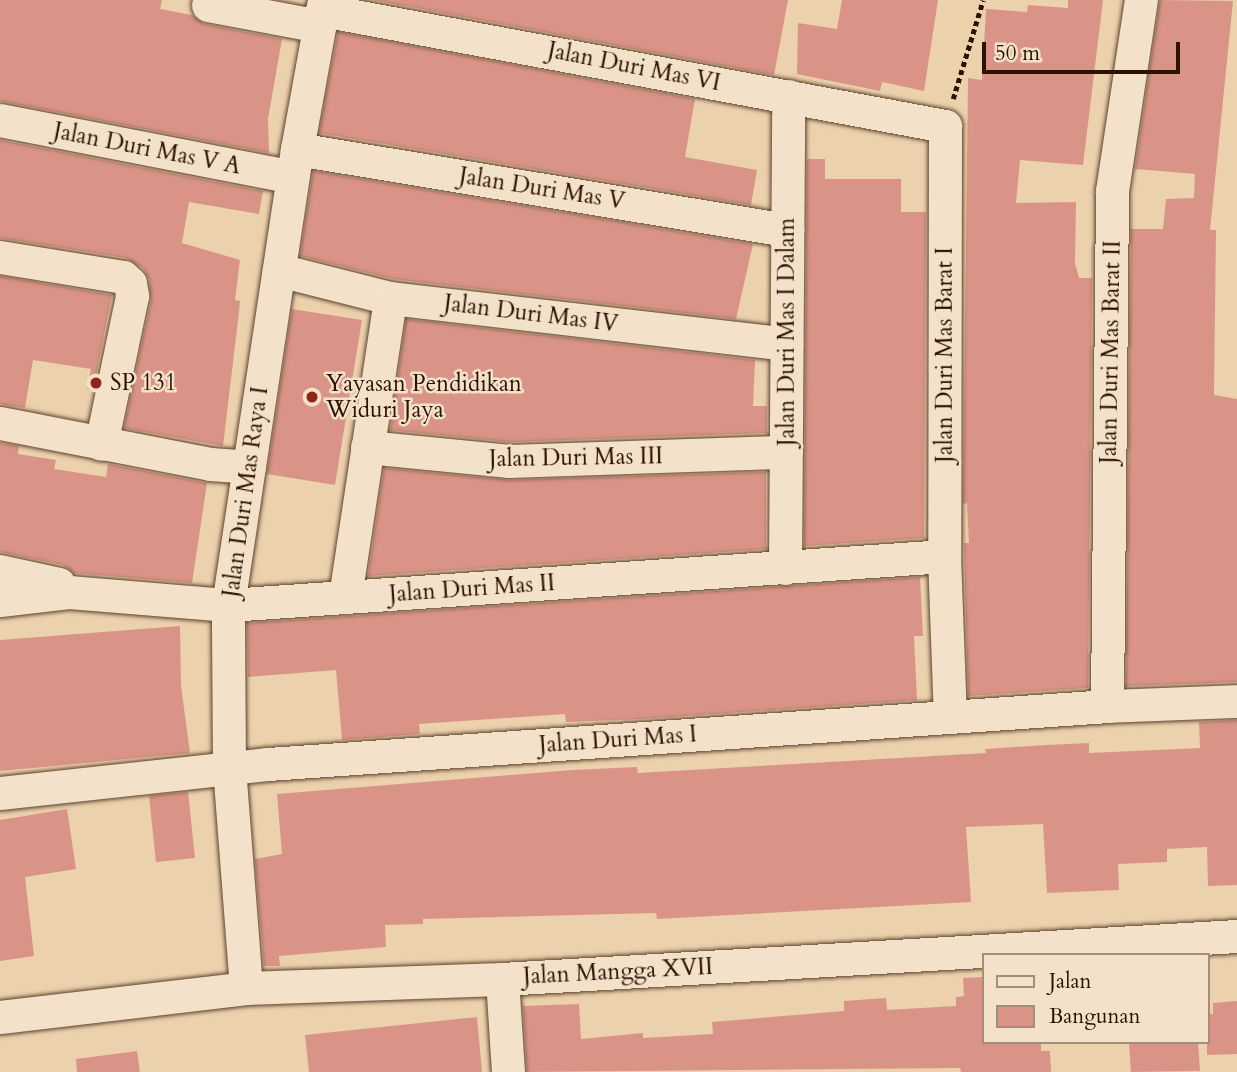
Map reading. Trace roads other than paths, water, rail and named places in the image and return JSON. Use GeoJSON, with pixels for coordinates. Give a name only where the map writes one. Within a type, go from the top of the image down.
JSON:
{"type":"FeatureCollection","features":[{"type":"Feature","properties":{"kind":"street","name":"Jalan Duri Mas Barat II"},"geometry":{"type":"LineString","coordinates":[[1107,706],[1112,191],[1141,0]]}},
{"type":"Feature","properties":{"kind":"street","name":"Jalan Duri Mas VI"},"geometry":{"type":"LineString","coordinates":[[208,5],[322,12],[945,126]]}},
{"type":"Feature","properties":{"kind":"street","name":"Jalan Duri Mas Raya I"},"geometry":{"type":"LineString","coordinates":[[246,988],[229,767],[228,606],[295,163],[322,12]]}},
{"type":"Feature","properties":{"kind":"street","name":"Jalan Duri Mas I Dalam"},"geometry":{"type":"LineString","coordinates":[[785,568],[788,96]]}},
{"type":"Feature","properties":{"kind":"street","name":"Jalan Duri Mas V A"},"geometry":{"type":"LineString","coordinates":[[0,120],[295,163]]}},
{"type":"Feature","properties":{"kind":"street","name":"Jalan Duri Mas Barat I"},"geometry":{"type":"LineString","coordinates":[[945,126],[944,556],[950,717]]}},
{"type":"Feature","properties":{"kind":"street","name":"Jalan Duri Mas V"},"geometry":{"type":"LineString","coordinates":[[295,163],[787,230]]}},
{"type":"Feature","properties":{"kind":"street"},"geometry":{"type":"LineString","coordinates":[[0,257],[123,277],[130,283],[132,296],[101,444]]}},
{"type":"Feature","properties":{"kind":"street","name":"Jalan Duri Mas IV"},"geometry":{"type":"LineString","coordinates":[[279,270],[390,298],[786,344]]}},
{"type":"Feature","properties":{"kind":"street"},"geometry":{"type":"LineString","coordinates":[[345,597],[390,298]]}},
{"type":"Feature","properties":{"kind":"street"},"geometry":{"type":"LineString","coordinates":[[0,423],[101,444],[249,467]]}},
{"type":"Feature","properties":{"kind":"street","name":"Jalan Duri Mas III"},"geometry":{"type":"LineString","coordinates":[[367,447],[509,461],[786,452]]}},
{"type":"Feature","properties":{"kind":"street","name":"Jalan Duri Mas II"},"geometry":{"type":"LineString","coordinates":[[0,600],[69,592],[228,606],[944,556]]}},
{"type":"Feature","properties":{"kind":"street"},"geometry":{"type":"LineString","coordinates":[[0,571],[55,583],[69,592]]}},
{"type":"Feature","properties":{"kind":"street","name":"Jalan Duri Mas I"},"geometry":{"type":"LineString","coordinates":[[0,793],[229,767],[1107,706],[1237,701]]}},
{"type":"Feature","properties":{"kind":"street","name":"Jalan Mangga XVII"},"geometry":{"type":"LineString","coordinates":[[0,1017],[246,988],[502,979],[1237,936]]}},
{"type":"Feature","properties":{"kind":"street"},"geometry":{"type":"LineString","coordinates":[[502,979],[508,1072]]}},
{"type":"Feature","properties":{"kind":"place","name":"SP 131"},"geometry":{"type":"Point","coordinates":[96,383]}},
{"type":"Feature","properties":{"kind":"place","name":"Yayasan Pendidikan Widuri Jaya"},"geometry":{"type":"Point","coordinates":[312,397]}}]}
